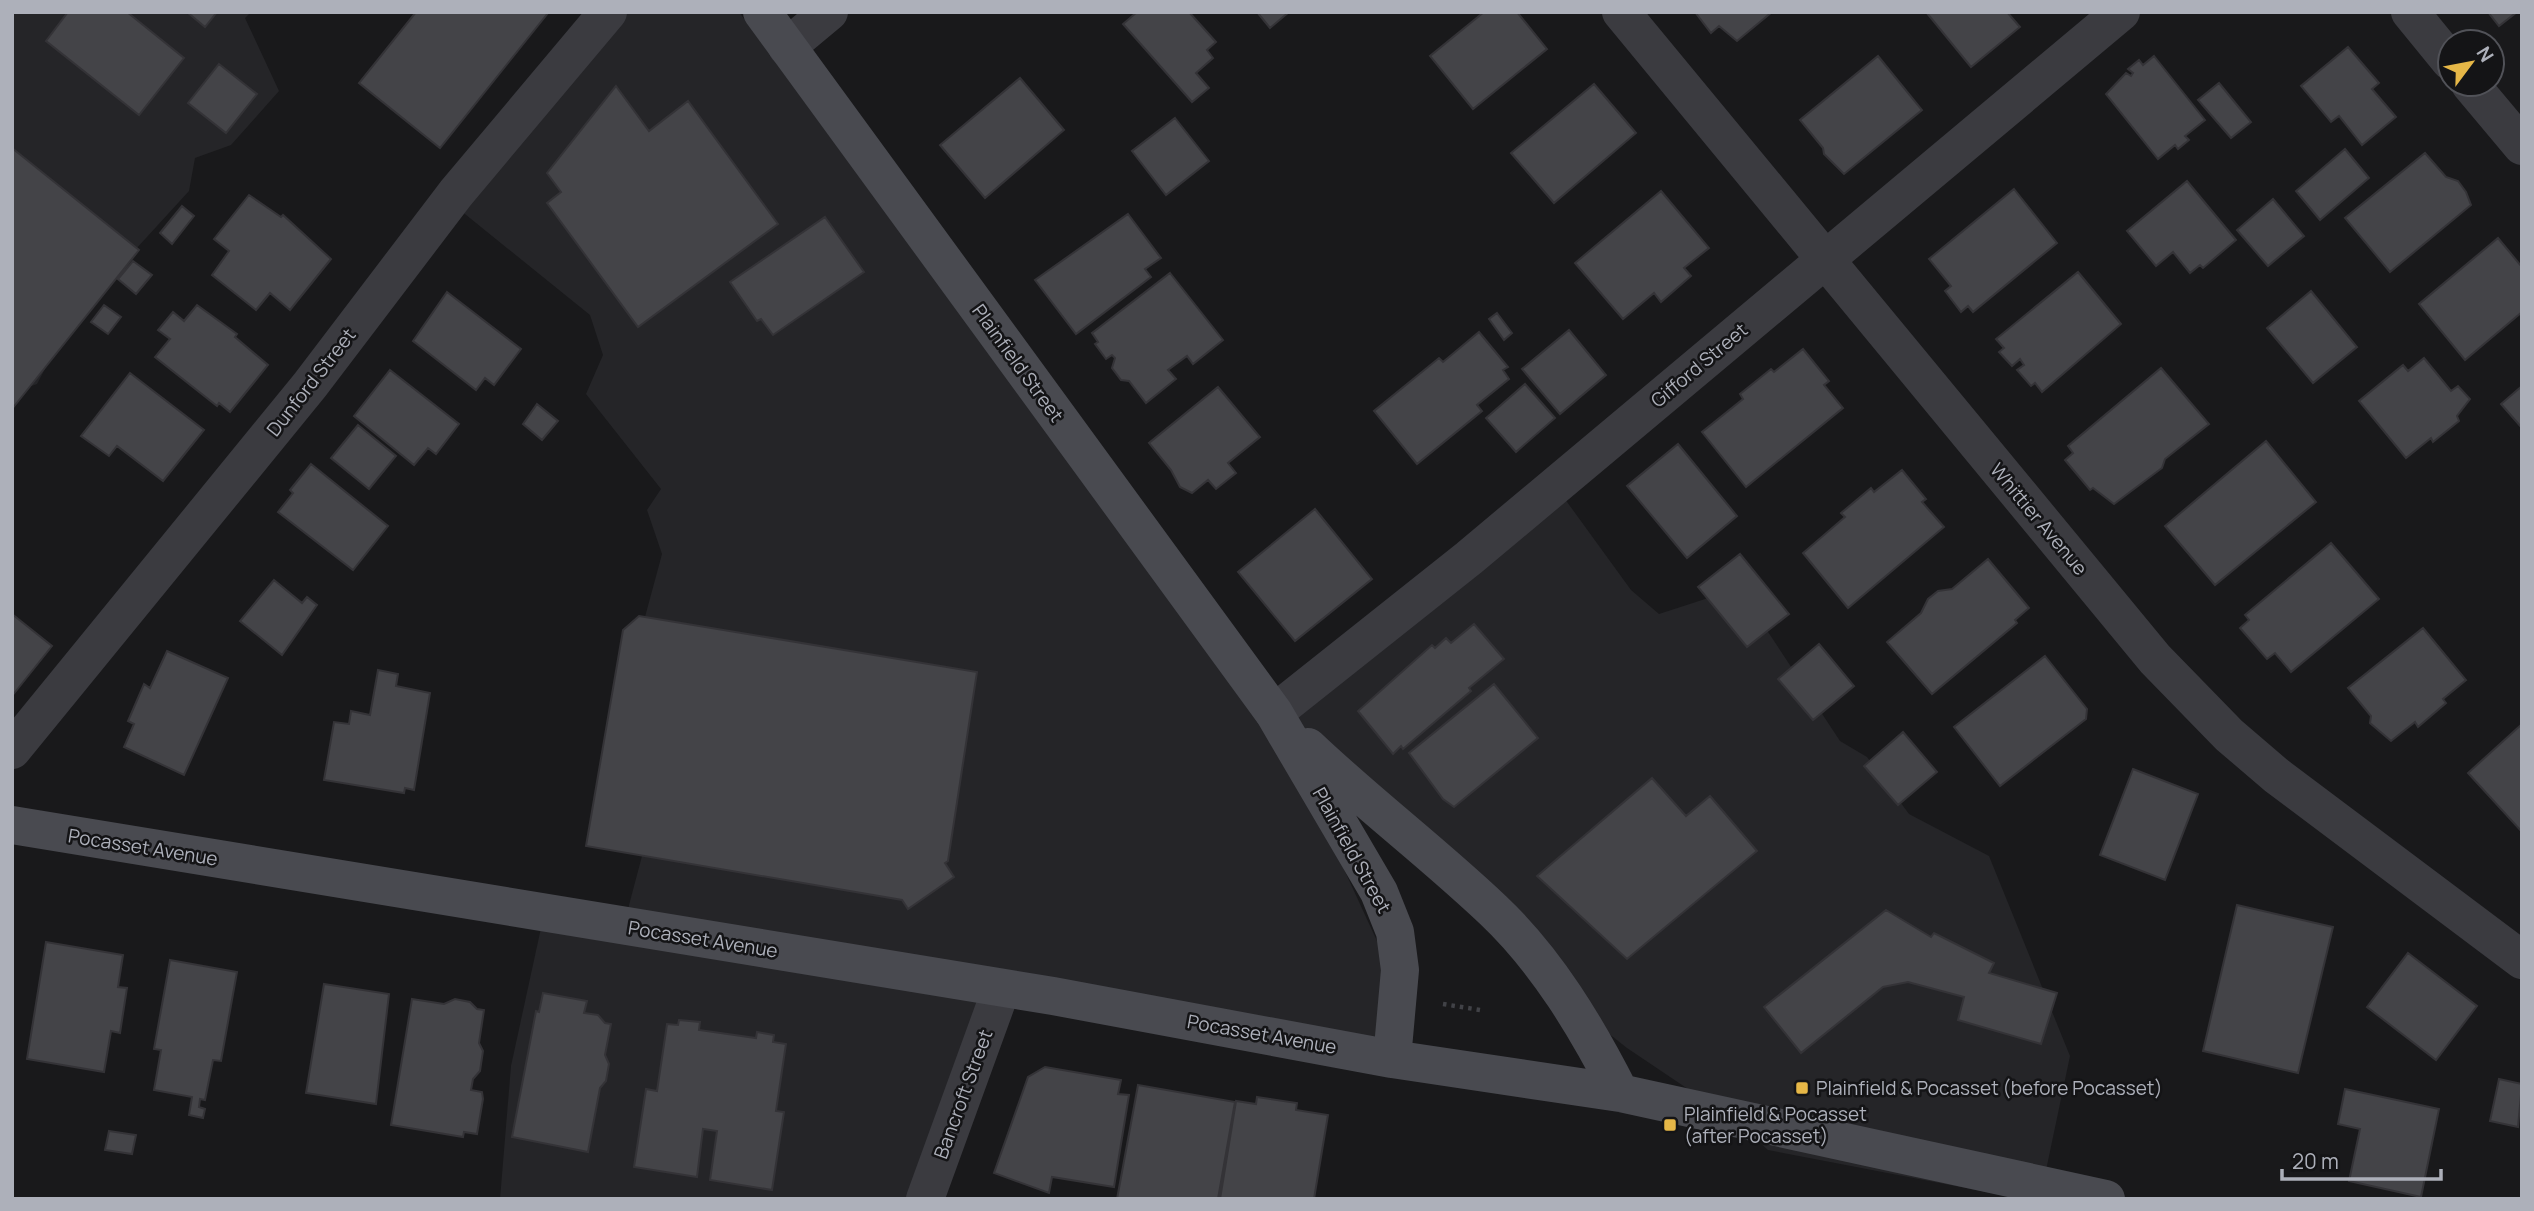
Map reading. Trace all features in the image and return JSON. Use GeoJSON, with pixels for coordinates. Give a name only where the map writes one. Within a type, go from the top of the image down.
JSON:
{"type":"FeatureCollection","features":[{"type":"Feature","properties":{"kind":"main road","name":"Plainfield Street"},"geometry":{"type":"LineString","coordinates":[[762,12],[1275,713],[1379,892],[1395,932],[1401,970],[1392,1059]]}},
{"type":"Feature","properties":{"kind":"main road","name":"Plainfield Street"},"geometry":{"type":"LineString","coordinates":[[1275,713],[1348,784],[1493,911],[1522,942],[1585,1029],[1620,1093]]}},
{"type":"Feature","properties":{"kind":"main road","name":"Pocasset Avenue"},"geometry":{"type":"LineString","coordinates":[[12,825],[1284,1036],[1392,1059]]}},
{"type":"Feature","properties":{"kind":"main road"},"geometry":{"type":"LineString","coordinates":[[1392,1059],[1620,1093],[2106,1199]]}},
{"type":"Feature","properties":{"kind":"street","name":"Dunford Street"},"geometry":{"type":"LineString","coordinates":[[12,750],[310,385],[456,193],[608,12]]}},
{"type":"Feature","properties":{"kind":"street"},"geometry":{"type":"LineString","coordinates":[[787,47],[829,12]]}},
{"type":"Feature","properties":{"kind":"street","name":"Whittier Avenue"},"geometry":{"type":"LineString","coordinates":[[1621,12],[2155,659],[2229,735],[2277,776],[2522,960]]}},
{"type":"Feature","properties":{"kind":"street","name":"Gifford Street"},"geometry":{"type":"LineString","coordinates":[[1275,713],[1469,558],[2121,12]]}},
{"type":"Feature","properties":{"kind":"street"},"geometry":{"type":"LineString","coordinates":[[2410,12],[2436,44]]}},
{"type":"Feature","properties":{"kind":"street"},"geometry":{"type":"LineString","coordinates":[[2482,98],[2522,146]]}},
{"type":"Feature","properties":{"kind":"street","name":"Bancroft Street"},"geometry":{"type":"LineString","coordinates":[[925,1199],[1001,990]]}},
{"type":"Feature","properties":{"kind":"path"},"geometry":{"type":"LineString","coordinates":[[1440,1003],[1480,1010]]}},
{"type":"Feature","properties":{"kind":"shaded area"},"geometry":{"type":"Polygon","coordinates":[[[12,12],[251,12],[245,18],[279,91],[231,145],[195,158],[189,191],[71,320],[37,384],[15,392],[12,392],[12,12]]]}},
{"type":"Feature","properties":{"kind":"shaded area"},"geometry":{"type":"Polygon","coordinates":[[[611,12],[739,12],[1250,711],[1554,484],[1631,590],[1659,614],[1739,588],[1840,741],[1867,757],[1909,814],[1989,856],[2070,1056],[2040,1199],[2023,1199],[1768,1150],[1734,1120],[1627,1048],[1565,999],[1335,790],[1307,789],[1383,954],[1389,1058],[992,1003],[907,1199],[500,1199],[511,1066],[541,928],[620,939],[655,807],[645,617],[662,554],[647,510],[661,489],[586,394],[603,355],[590,315],[460,210],[611,12]]]}},
{"type":"Feature","properties":{"kind":"building"},"geometry":{"type":"Polygon","coordinates":[[[68,12],[127,12],[184,58],[139,115],[46,41],[68,12]]]}},
{"type":"Feature","properties":{"kind":"building"},"geometry":{"type":"Polygon","coordinates":[[[187,12],[217,12],[205,27],[187,12]]]}},
{"type":"Feature","properties":{"kind":"building"},"geometry":{"type":"Polygon","coordinates":[[[416,12],[548,13],[440,148],[359,83],[416,12]]]}},
{"type":"Feature","properties":{"kind":"building"},"geometry":{"type":"Polygon","coordinates":[[[1137,12],[1189,12],[1216,42],[1207,50],[1213,58],[1196,73],[1209,88],[1192,102],[1123,24],[1137,12]]]}},
{"type":"Feature","properties":{"kind":"building"},"geometry":{"type":"Polygon","coordinates":[[[1257,12],[1289,12],[1270,28],[1257,12]]]}},
{"type":"Feature","properties":{"kind":"building"},"geometry":{"type":"Polygon","coordinates":[[[1484,12],[1517,12],[1547,49],[1473,109],[1430,56],[1484,12]]]}},
{"type":"Feature","properties":{"kind":"building"},"geometry":{"type":"Polygon","coordinates":[[[1695,12],[1772,12],[1737,41],[1719,26],[1711,33],[1695,12]]]}},
{"type":"Feature","properties":{"kind":"building"},"geometry":{"type":"Polygon","coordinates":[[[1926,12],[2007,12],[2020,27],[1971,67],[1926,12]]]}},
{"type":"Feature","properties":{"kind":"building"},"geometry":{"type":"Polygon","coordinates":[[[2488,12],[2517,12],[2499,26],[2488,12]]]}},
{"type":"Feature","properties":{"kind":"building"},"geometry":{"type":"Polygon","coordinates":[[[2348,47],[2379,83],[2372,89],[2396,117],[2362,145],[2339,116],[2331,122],[2301,86],[2348,47]]]}},
{"type":"Feature","properties":{"kind":"building"},"geometry":{"type":"Polygon","coordinates":[[[1878,56],[1922,110],[1844,174],[1824,154],[1823,148],[1800,120],[1878,56]]]}},
{"type":"Feature","properties":{"kind":"building"},"geometry":{"type":"Polygon","coordinates":[[[2154,56],[2205,120],[2185,136],[2189,140],[2178,149],[2175,145],[2158,159],[2106,94],[2126,73],[2131,76],[2133,73],[2128,69],[2139,60],[2143,65],[2154,56]]]}},
{"type":"Feature","properties":{"kind":"building"},"geometry":{"type":"Polygon","coordinates":[[[219,64],[257,94],[226,133],[188,103],[219,64]]]}},
{"type":"Feature","properties":{"kind":"building"},"geometry":{"type":"Polygon","coordinates":[[[1020,78],[1064,130],[985,198],[940,145],[1020,78]]]}},
{"type":"Feature","properties":{"kind":"building"},"geometry":{"type":"Polygon","coordinates":[[[2219,83],[2251,122],[2231,138],[2198,100],[2219,83]]]}},
{"type":"Feature","properties":{"kind":"building"},"geometry":{"type":"Polygon","coordinates":[[[1594,84],[1636,133],[1554,203],[1511,153],[1594,84]]]}},
{"type":"Feature","properties":{"kind":"building"},"geometry":{"type":"Polygon","coordinates":[[[616,86],[649,131],[688,101],[778,224],[638,327],[547,203],[561,192],[547,173],[616,86]]]}},
{"type":"Feature","properties":{"kind":"building"},"geometry":{"type":"Polygon","coordinates":[[[1175,118],[1209,161],[1166,195],[1132,151],[1175,118]]]}},
{"type":"Feature","properties":{"kind":"building"},"geometry":{"type":"Polygon","coordinates":[[[12,148],[139,250],[12,409],[12,148]]]}},
{"type":"Feature","properties":{"kind":"building"},"geometry":{"type":"Polygon","coordinates":[[[2345,149],[2369,178],[2320,220],[2296,191],[2345,149]]]}},
{"type":"Feature","properties":{"kind":"building"},"geometry":{"type":"Polygon","coordinates":[[[2425,153],[2446,177],[2458,181],[2471,205],[2390,272],[2345,218],[2425,153]]]}},
{"type":"Feature","properties":{"kind":"building"},"geometry":{"type":"Polygon","coordinates":[[[2187,181],[2236,240],[2203,268],[2200,265],[2190,273],[2173,252],[2156,266],[2127,231],[2187,181]]]}},
{"type":"Feature","properties":{"kind":"building"},"geometry":{"type":"Polygon","coordinates":[[[2014,189],[2057,243],[1973,312],[1968,306],[1961,312],[1945,291],[1951,286],[1929,259],[2014,189]]]}},
{"type":"Feature","properties":{"kind":"building"},"geometry":{"type":"Polygon","coordinates":[[[1661,191],[1709,248],[1684,268],[1691,276],[1661,302],[1654,293],[1623,319],[1575,263],[1661,191]]]}},
{"type":"Feature","properties":{"kind":"building"},"geometry":{"type":"Polygon","coordinates":[[[249,195],[281,217],[283,215],[331,259],[290,310],[270,293],[256,310],[212,275],[229,251],[214,239],[249,195]]]}},
{"type":"Feature","properties":{"kind":"building"},"geometry":{"type":"Polygon","coordinates":[[[2273,199],[2304,236],[2268,266],[2237,230],[2273,199]]]}},
{"type":"Feature","properties":{"kind":"building"},"geometry":{"type":"Polygon","coordinates":[[[182,206],[194,216],[172,244],[160,233],[182,206]]]}},
{"type":"Feature","properties":{"kind":"building"},"geometry":{"type":"Polygon","coordinates":[[[1128,214],[1161,258],[1145,269],[1151,277],[1076,334],[1035,280],[1128,214]]]}},
{"type":"Feature","properties":{"kind":"building"},"geometry":{"type":"Polygon","coordinates":[[[825,217],[864,272],[773,335],[761,319],[757,321],[730,282],[825,217]]]}},
{"type":"Feature","properties":{"kind":"building"},"geometry":{"type":"Polygon","coordinates":[[[2498,238],[2522,267],[2522,312],[2465,360],[2419,304],[2498,238]]]}},
{"type":"Feature","properties":{"kind":"building"},"geometry":{"type":"Polygon","coordinates":[[[133,261],[152,275],[136,294],[118,279],[133,261]]]}},
{"type":"Feature","properties":{"kind":"building"},"geometry":{"type":"Polygon","coordinates":[[[2078,272],[2121,324],[2042,392],[2035,383],[2031,386],[2017,370],[2024,365],[2020,359],[2012,366],[1999,352],[2004,348],[1996,339],[2078,272]]]}},
{"type":"Feature","properties":{"kind":"building"},"geometry":{"type":"Polygon","coordinates":[[[1170,273],[1223,340],[1193,364],[1187,356],[1168,370],[1176,379],[1146,403],[1129,381],[1121,380],[1112,368],[1115,358],[1112,355],[1106,359],[1095,344],[1098,342],[1092,333],[1170,273]]]}},
{"type":"Feature","properties":{"kind":"building"},"geometry":{"type":"Polygon","coordinates":[[[2311,291],[2357,347],[2313,383],[2267,328],[2311,291]]]}},
{"type":"Feature","properties":{"kind":"building"},"geometry":{"type":"Polygon","coordinates":[[[447,292],[521,349],[494,385],[485,378],[476,390],[413,341],[447,292]]]}},
{"type":"Feature","properties":{"kind":"building"},"geometry":{"type":"Polygon","coordinates":[[[104,305],[121,317],[108,334],[91,322],[104,305]]]}},
{"type":"Feature","properties":{"kind":"building"},"geometry":{"type":"Polygon","coordinates":[[[197,305],[237,334],[235,337],[268,365],[230,412],[219,403],[217,406],[155,357],[170,339],[158,330],[173,312],[184,321],[197,305]]]}},
{"type":"Feature","properties":{"kind":"building"},"geometry":{"type":"Polygon","coordinates":[[[1497,313],[1512,333],[1504,340],[1489,319],[1497,313]]]}},
{"type":"Feature","properties":{"kind":"building"},"geometry":{"type":"Polygon","coordinates":[[[1569,330],[1606,375],[1560,414],[1522,369],[1569,330]]]}},
{"type":"Feature","properties":{"kind":"building"},"geometry":{"type":"Polygon","coordinates":[[[1479,332],[1508,367],[1503,370],[1509,379],[1477,405],[1482,411],[1417,464],[1374,411],[1439,358],[1443,362],[1479,332]]]}},
{"type":"Feature","properties":{"kind":"building"},"geometry":{"type":"Polygon","coordinates":[[[1803,349],[1829,381],[1824,385],[1843,408],[1746,487],[1702,432],[1743,399],[1740,394],[1771,369],[1774,372],[1803,349]]]}},
{"type":"Feature","properties":{"kind":"building"},"geometry":{"type":"Polygon","coordinates":[[[2424,358],[2451,391],[2458,386],[2470,399],[2457,416],[2459,421],[2433,442],[2431,438],[2406,458],[2359,401],[2403,365],[2408,371],[2424,358]]]}},
{"type":"Feature","properties":{"kind":"building"},"geometry":{"type":"Polygon","coordinates":[[[2161,368],[2209,424],[2165,459],[2162,468],[2114,504],[2093,488],[2090,490],[2065,460],[2073,453],[2068,446],[2161,368]]]}},
{"type":"Feature","properties":{"kind":"building"},"geometry":{"type":"Polygon","coordinates":[[[390,370],[459,424],[436,454],[428,448],[414,465],[354,416],[390,370]]]}},
{"type":"Feature","properties":{"kind":"building"},"geometry":{"type":"Polygon","coordinates":[[[130,373],[204,430],[163,481],[117,446],[109,456],[81,436],[130,373]]]}},
{"type":"Feature","properties":{"kind":"building"},"geometry":{"type":"Polygon","coordinates":[[[1525,384],[1555,418],[1516,452],[1486,418],[1525,384]]]}},
{"type":"Feature","properties":{"kind":"building"},"geometry":{"type":"Polygon","coordinates":[[[2522,386],[2522,428],[2501,404],[2522,386]]]}},
{"type":"Feature","properties":{"kind":"building"},"geometry":{"type":"Polygon","coordinates":[[[1218,387],[1260,437],[1228,463],[1236,473],[1216,489],[1208,480],[1192,493],[1180,487],[1171,470],[1149,443],[1218,387]]]}},
{"type":"Feature","properties":{"kind":"building"},"geometry":{"type":"Polygon","coordinates":[[[537,404],[558,421],[542,440],[523,424],[537,404]]]}},
{"type":"Feature","properties":{"kind":"building"},"geometry":{"type":"Polygon","coordinates":[[[358,425],[396,456],[369,489],[331,458],[358,425]]]}},
{"type":"Feature","properties":{"kind":"building"},"geometry":{"type":"Polygon","coordinates":[[[2266,441],[2316,502],[2215,585],[2165,526],[2266,441]]]}},
{"type":"Feature","properties":{"kind":"building"},"geometry":{"type":"Polygon","coordinates":[[[1678,444],[1737,516],[1687,558],[1627,486],[1678,444]]]}},
{"type":"Feature","properties":{"kind":"building"},"geometry":{"type":"Polygon","coordinates":[[[311,464],[388,526],[353,570],[278,512],[293,493],[290,490],[311,464]]]}},
{"type":"Feature","properties":{"kind":"building"},"geometry":{"type":"Polygon","coordinates":[[[1902,470],[1926,499],[1922,502],[1944,527],[1848,608],[1803,553],[1845,517],[1841,513],[1871,488],[1874,492],[1902,470]]]}},
{"type":"Feature","properties":{"kind":"building"},"geometry":{"type":"Polygon","coordinates":[[[1315,509],[1372,579],[1295,641],[1238,572],[1315,509]]]}},
{"type":"Feature","properties":{"kind":"building"},"geometry":{"type":"Polygon","coordinates":[[[2331,543],[2379,599],[2291,672],[2275,653],[2267,659],[2240,628],[2249,620],[2245,615],[2331,543]]]}},
{"type":"Feature","properties":{"kind":"building"},"geometry":{"type":"Polygon","coordinates":[[[1740,554],[1789,614],[1747,647],[1698,587],[1740,554]]]}},
{"type":"Feature","properties":{"kind":"building"},"geometry":{"type":"Polygon","coordinates":[[[1988,559],[2029,608],[2015,620],[2017,623],[1932,694],[1887,642],[1921,613],[1928,599],[1938,591],[1952,589],[1988,559]]]}},
{"type":"Feature","properties":{"kind":"building"},"geometry":{"type":"Polygon","coordinates":[[[274,580],[302,603],[307,597],[317,605],[282,655],[240,621],[274,580]]]}},
{"type":"Feature","properties":{"kind":"building"},"geometry":{"type":"Polygon","coordinates":[[[12,614],[52,646],[12,696],[12,614]]]}},
{"type":"Feature","properties":{"kind":"building"},"geometry":{"type":"Polygon","coordinates":[[[639,616],[977,672],[948,861],[945,863],[954,877],[908,909],[902,900],[586,846],[623,630],[639,616]]]}},
{"type":"Feature","properties":{"kind":"building"},"geometry":{"type":"Polygon","coordinates":[[[1474,624],[1504,659],[1469,688],[1471,691],[1403,749],[1401,746],[1393,754],[1358,711],[1432,645],[1435,648],[1446,638],[1451,643],[1474,624]]]}},
{"type":"Feature","properties":{"kind":"building"},"geometry":{"type":"Polygon","coordinates":[[[2423,628],[2466,680],[2443,699],[2446,703],[2418,727],[2415,722],[2391,741],[2370,723],[2371,716],[2348,688],[2423,628]]]}},
{"type":"Feature","properties":{"kind":"building"},"geometry":{"type":"Polygon","coordinates":[[[1819,644],[1854,686],[1813,720],[1778,679],[1819,644]]]}},
{"type":"Feature","properties":{"kind":"building"},"geometry":{"type":"Polygon","coordinates":[[[167,651],[228,678],[184,775],[124,747],[134,724],[128,721],[144,684],[150,688],[167,651]]]}},
{"type":"Feature","properties":{"kind":"building"},"geometry":{"type":"Polygon","coordinates":[[[2045,656],[2087,709],[2086,719],[2000,786],[1954,727],[2045,656]]]}},
{"type":"Feature","properties":{"kind":"building"},"geometry":{"type":"Polygon","coordinates":[[[378,670],[398,674],[396,686],[430,693],[414,790],[405,788],[404,793],[324,780],[334,722],[349,724],[351,711],[370,715],[378,670]]]}},
{"type":"Feature","properties":{"kind":"building"},"geometry":{"type":"Polygon","coordinates":[[[1494,684],[1538,738],[1454,807],[1443,799],[1409,753],[1494,684]]]}},
{"type":"Feature","properties":{"kind":"building"},"geometry":{"type":"Polygon","coordinates":[[[2522,724],[2522,832],[2468,773],[2522,724]]]}},
{"type":"Feature","properties":{"kind":"building"},"geometry":{"type":"Polygon","coordinates":[[[1903,732],[1937,772],[1898,805],[1864,766],[1903,732]]]}},
{"type":"Feature","properties":{"kind":"building"},"geometry":{"type":"Polygon","coordinates":[[[2133,769],[2198,794],[2165,880],[2100,855],[2133,769]]]}},
{"type":"Feature","properties":{"kind":"building"},"geometry":{"type":"Polygon","coordinates":[[[1652,778],[1686,816],[1710,796],[1757,851],[1627,959],[1537,876],[1652,778]]]}},
{"type":"Feature","properties":{"kind":"building"},"geometry":{"type":"Polygon","coordinates":[[[2237,905],[2333,927],[2298,1073],[2203,1051],[2237,905]]]}},
{"type":"Feature","properties":{"kind":"building"},"geometry":{"type":"Polygon","coordinates":[[[1886,910],[1931,937],[1934,933],[1994,963],[1989,973],[2057,993],[2041,1044],[1958,1020],[1964,997],[1908,982],[1883,987],[1801,1053],[1764,1007],[1886,910]]]}},
{"type":"Feature","properties":{"kind":"building"},"geometry":{"type":"Polygon","coordinates":[[[46,942],[123,955],[118,987],[127,988],[120,1033],[111,1031],[104,1072],[27,1059],[46,942]]]}},
{"type":"Feature","properties":{"kind":"building"},"geometry":{"type":"Polygon","coordinates":[[[2408,953],[2477,1006],[2436,1060],[2367,1007],[2408,953]]]}},
{"type":"Feature","properties":{"kind":"building"},"geometry":{"type":"Polygon","coordinates":[[[170,960],[237,972],[221,1061],[213,1060],[205,1100],[200,1099],[199,1107],[205,1109],[203,1118],[189,1115],[192,1097],[154,1090],[161,1050],[154,1049],[170,960]]]}},
{"type":"Feature","properties":{"kind":"building"},"geometry":{"type":"Polygon","coordinates":[[[324,984],[389,994],[376,1104],[306,1093],[324,984]]]}},
{"type":"Feature","properties":{"kind":"building"},"geometry":{"type":"Polygon","coordinates":[[[543,993],[587,1001],[584,1013],[598,1015],[605,1023],[611,1024],[605,1055],[609,1064],[606,1081],[600,1088],[588,1152],[512,1137],[536,1011],[539,1012],[543,993]]]}},
{"type":"Feature","properties":{"kind":"building"},"geometry":{"type":"Polygon","coordinates":[[[412,999],[444,1004],[455,999],[470,1002],[477,1009],[484,1010],[479,1043],[483,1051],[480,1071],[473,1079],[471,1090],[482,1092],[483,1099],[477,1134],[464,1132],[463,1137],[391,1125],[412,999]]]}},
{"type":"Feature","properties":{"kind":"building"},"geometry":{"type":"Polygon","coordinates":[[[679,1020],[700,1022],[699,1030],[756,1038],[757,1032],[774,1035],[773,1042],[786,1044],[776,1111],[784,1112],[772,1190],[710,1180],[717,1131],[703,1129],[697,1177],[634,1167],[646,1089],[657,1091],[667,1024],[678,1025],[679,1020]]]}},
{"type":"Feature","properties":{"kind":"building"},"geometry":{"type":"Polygon","coordinates":[[[1045,1067],[1121,1080],[1118,1094],[1129,1095],[1114,1187],[1052,1177],[1049,1193],[994,1173],[1028,1077],[1045,1067]]]}},
{"type":"Feature","properties":{"kind":"building"},"geometry":{"type":"Polygon","coordinates":[[[2499,1079],[2522,1084],[2518,1127],[2490,1121],[2499,1079]]]}},
{"type":"Feature","properties":{"kind":"building"},"geometry":{"type":"Polygon","coordinates":[[[1138,1085],[1235,1102],[1218,1199],[1117,1199],[1138,1085]]]}},
{"type":"Feature","properties":{"kind":"building"},"geometry":{"type":"Polygon","coordinates":[[[2345,1089],[2439,1109],[2421,1197],[2349,1181],[2360,1129],[2338,1124],[2345,1089]]]}},
{"type":"Feature","properties":{"kind":"building"},"geometry":{"type":"Polygon","coordinates":[[[1257,1097],[1297,1103],[1296,1110],[1328,1115],[1314,1199],[1220,1199],[1236,1101],[1256,1104],[1257,1097]]]}},
{"type":"Feature","properties":{"kind":"building"},"geometry":{"type":"Polygon","coordinates":[[[109,1131],[136,1135],[132,1154],[105,1150],[109,1131]]]}},
{"type":"Feature","properties":{"kind":"place","name":"Plainfield & Pocasset (before Pocasset)"},"geometry":{"type":"Point","coordinates":[1802,1088]}},
{"type":"Feature","properties":{"kind":"place","name":"Plainfield & Pocasset (after Pocasset)"},"geometry":{"type":"Point","coordinates":[1670,1125]}}]}
